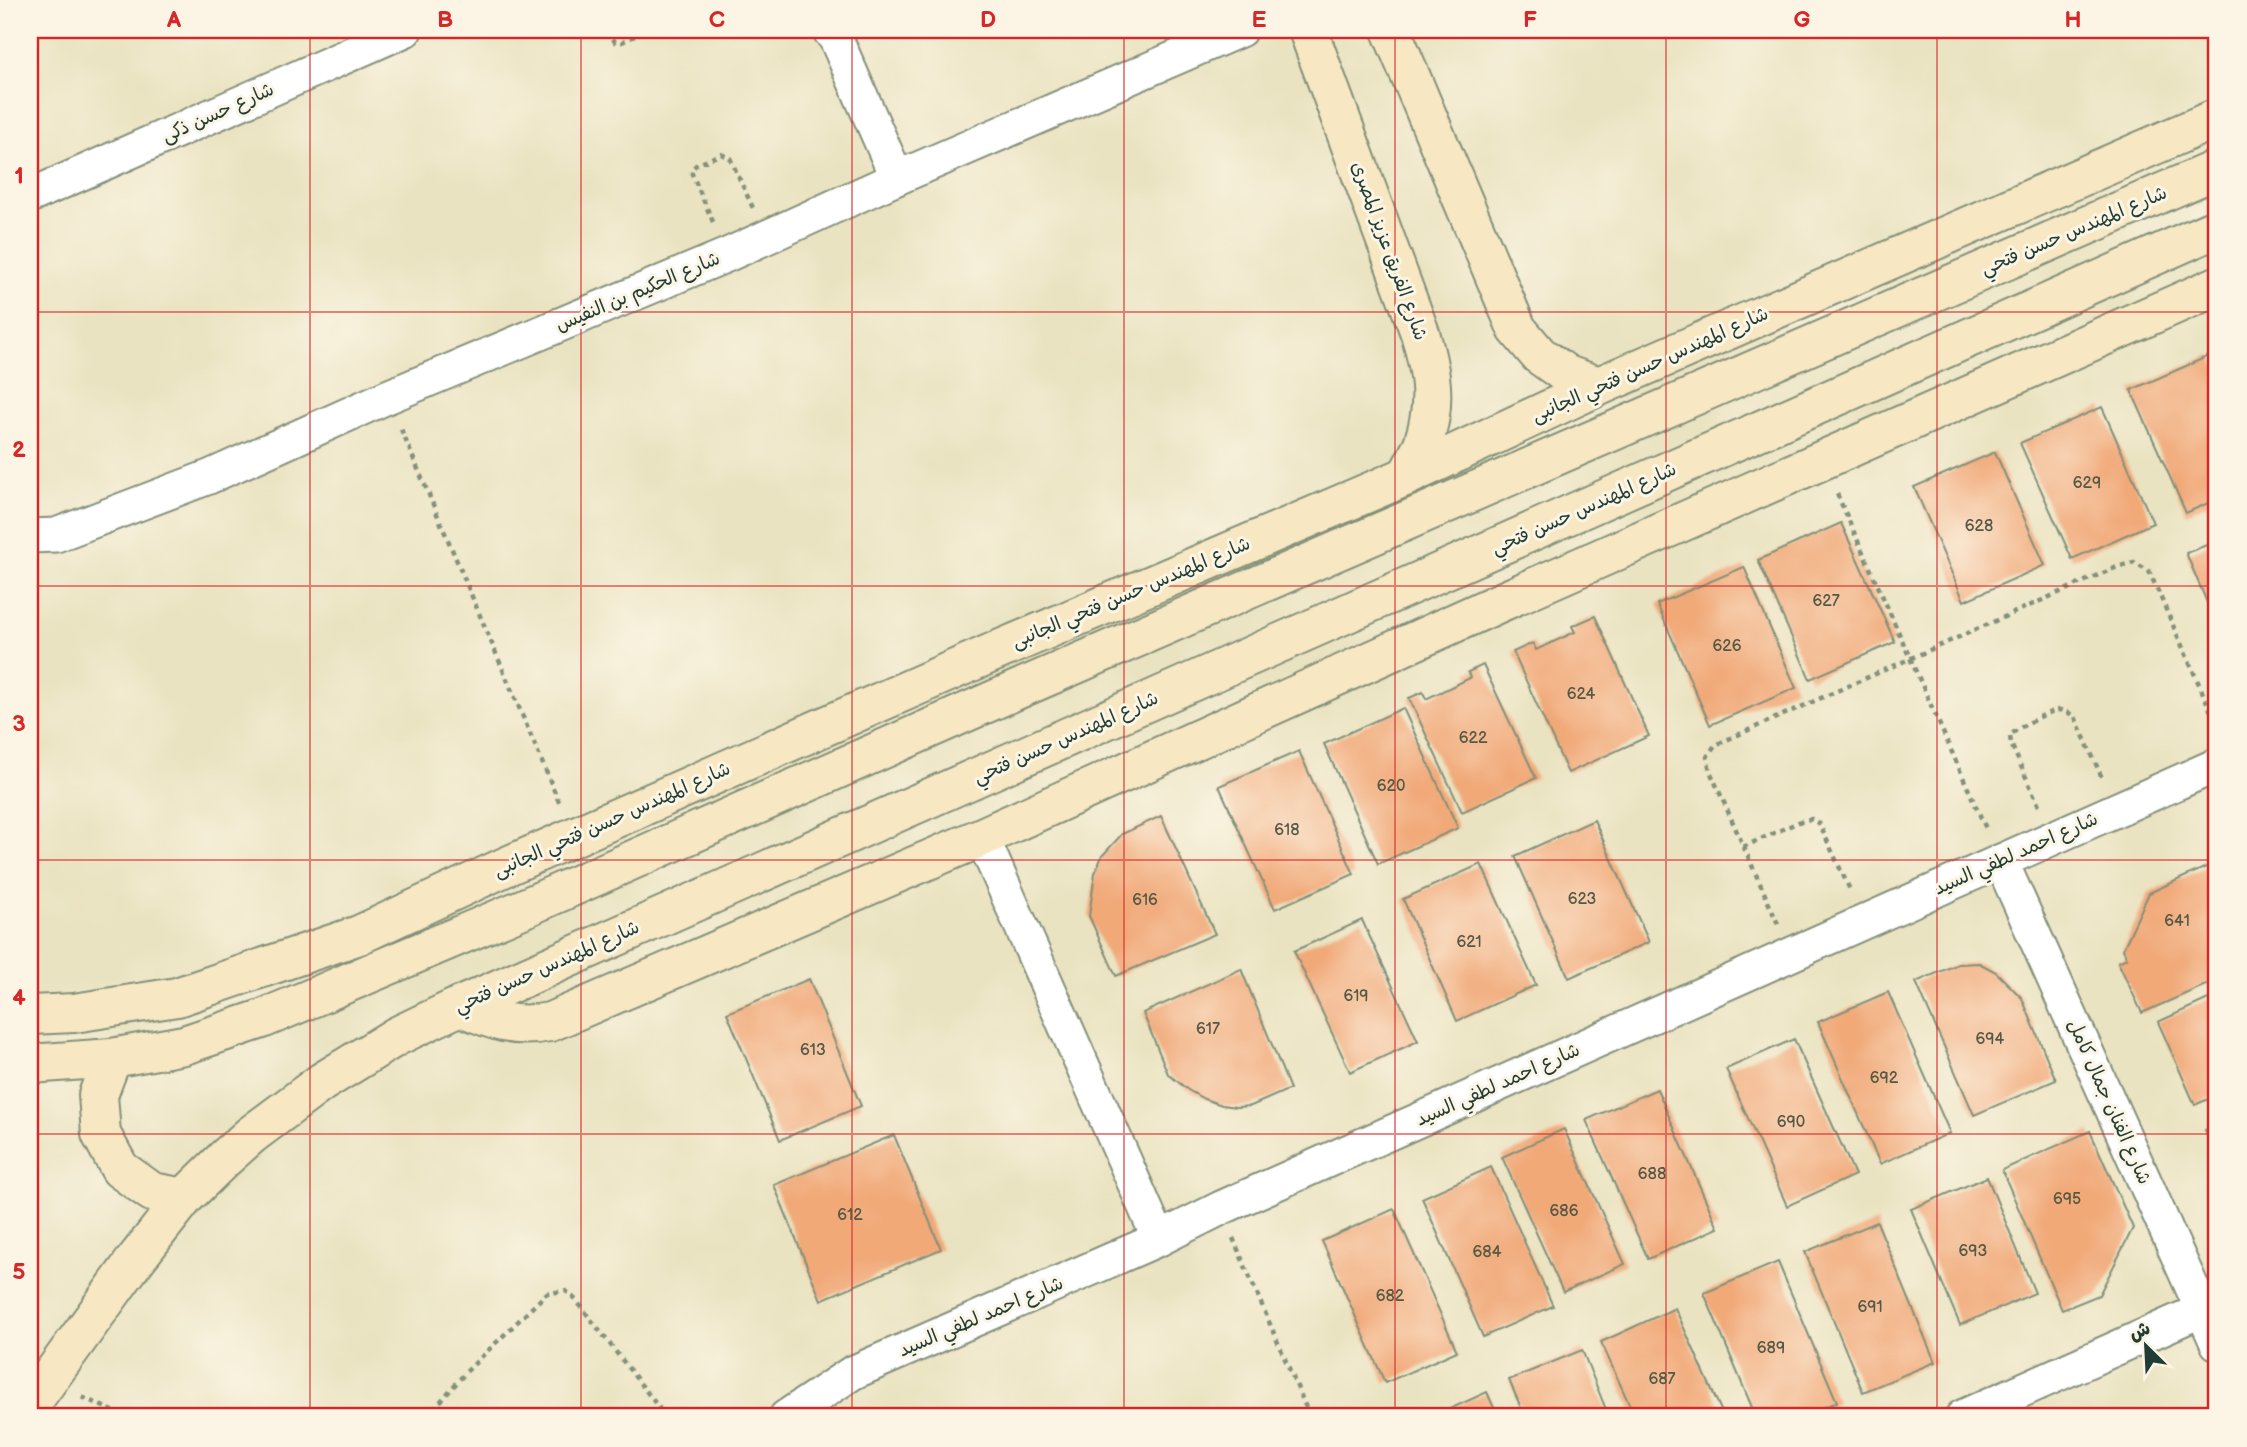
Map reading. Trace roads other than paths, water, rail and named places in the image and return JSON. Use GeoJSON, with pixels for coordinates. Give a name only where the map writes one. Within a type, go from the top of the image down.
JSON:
{"type":"FeatureCollection","features":[{"type":"Feature","properties":{"kind":"main road","name":"شارع الفريق عزيز المصرى"},"geometry":{"type":"LineString","coordinates":[[1308,30],[1420,333],[1430,369],[1432,406],[1424,442],[1407,475]]}},
{"type":"Feature","properties":{"kind":"main road"},"geometry":{"type":"LineString","coordinates":[[1391,30],[1517,329],[1539,355],[1567,375],[1599,386]]}},
{"type":"Feature","properties":{"kind":"main road","name":"شارع المهندس حسن فتحي الجانبى"},"geometry":{"type":"LineString","coordinates":[[30,1015],[74,1013],[177,998],[359,935],[505,867],[994,652],[1407,475],[1599,386],[2217,118]]}},
{"type":"Feature","properties":{"kind":"main road"},"geometry":{"type":"LineString","coordinates":[[2117,161],[2136,204]]}},
{"type":"Feature","properties":{"kind":"main road","name":"شارع المهندس حسن فتحي"},"geometry":{"type":"LineString","coordinates":[[30,1064],[112,1058],[184,1045],[262,1019],[522,909],[1012,692],[2217,169]]}},
{"type":"Feature","properties":{"kind":"main road","name":"شارع المهندس حسن فتحي"},"geometry":{"type":"LineString","coordinates":[[38,1393],[184,1198],[251,1135],[322,1082],[397,1036],[2217,228]]}},
{"type":"Feature","properties":{"kind":"main road"},"geometry":{"type":"LineString","coordinates":[[460,1006],[507,1024],[529,1026],[550,1022],[982,837],[1502,602],[2217,286]]}},
{"type":"Feature","properties":{"kind":"main road"},"geometry":{"type":"LineString","coordinates":[[1477,556],[1502,602]]}},
{"type":"Feature","properties":{"kind":"main road"},"geometry":{"type":"LineString","coordinates":[[994,652],[1012,692]]}},
{"type":"Feature","properties":{"kind":"main road"},"geometry":{"type":"LineString","coordinates":[[505,867],[522,909]]}},
{"type":"Feature","properties":{"kind":"main road"},"geometry":{"type":"LineString","coordinates":[[112,1058],[98,1095],[101,1134],[120,1169],[152,1192],[184,1198]]}},
{"type":"Feature","properties":{"kind":"street","name":"شارع حسن ذكى"},"geometry":{"type":"LineString","coordinates":[[30,196],[405,30]]}},
{"type":"Feature","properties":{"kind":"street"},"geometry":{"type":"LineString","coordinates":[[829,30],[836,39],[897,178]]}},
{"type":"Feature","properties":{"kind":"street","name":"شارع الحكيم بن النفيس"},"geometry":{"type":"LineString","coordinates":[[30,536],[56,535],[209,477],[387,397],[727,255],[897,178],[1240,30]]}},
{"type":"Feature","properties":{"kind":"street","name":"شارع احمد لطفي السيد"},"geometry":{"type":"LineString","coordinates":[[786,1417],[852,1373],[1159,1239],[1221,1208],[2217,765]]}},
{"type":"Feature","properties":{"kind":"street"},"geometry":{"type":"LineString","coordinates":[[982,837],[1159,1239]]}},
{"type":"Feature","properties":{"kind":"street","name":"شارع الفنان جمال كامل"},"geometry":{"type":"LineString","coordinates":[[2001,861],[2217,1343]]}},
{"type":"Feature","properties":{"kind":"street"},"geometry":{"type":"LineString","coordinates":[[1962,1417],[2203,1310]]}}]}
